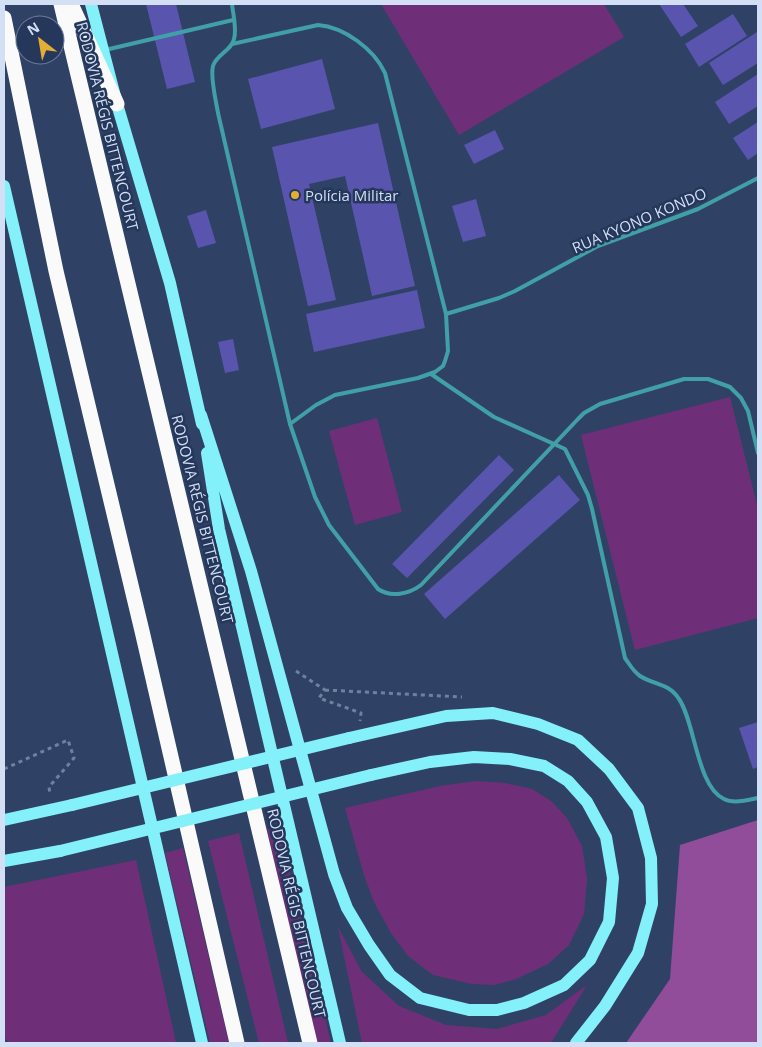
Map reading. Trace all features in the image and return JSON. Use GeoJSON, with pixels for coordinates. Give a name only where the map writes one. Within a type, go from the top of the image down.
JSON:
{"type":"FeatureCollection","features":[{"type":"Feature","properties":{"kind":"highway","name":"RODOVIA RÉGIS BITTENCOURT"},"geometry":{"type":"LineString","coordinates":[[61,4],[310,1043]]}},
{"type":"Feature","properties":{"kind":"highway"},"geometry":{"type":"LineString","coordinates":[[71,4],[117,104]]}},
{"type":"Feature","properties":{"kind":"highway"},"geometry":{"type":"LineString","coordinates":[[4,18],[56,271],[142,631],[236,1043]]}},
{"type":"Feature","properties":{"kind":"main road"},"geometry":{"type":"LineString","coordinates":[[91,4],[117,104],[170,283],[201,415],[219,529],[340,1043]]}},
{"type":"Feature","properties":{"kind":"main road"},"geometry":{"type":"LineString","coordinates":[[4,186],[202,1043]]}},
{"type":"Feature","properties":{"kind":"main road"},"geometry":{"type":"LineString","coordinates":[[4,861],[60,851],[371,775],[430,762],[474,756],[510,759],[544,766],[568,781],[587,802],[606,837],[613,878],[609,922],[590,960],[564,985],[524,1003],[497,1010],[469,1010],[420,998],[390,975],[368,945],[347,908],[334,874],[251,570],[201,415]]}},
{"type":"Feature","properties":{"kind":"main road"},"geometry":{"type":"LineString","coordinates":[[4,820],[446,716],[493,713],[538,724],[578,740],[610,769],[638,808],[651,858],[652,904],[638,952],[605,1006],[576,1043]]}},
{"type":"Feature","properties":{"kind":"lane"},"geometry":{"type":"LineString","coordinates":[[232,4],[234,38],[232,44],[216,59],[212,72],[218,112],[290,424],[316,496],[329,525],[378,589],[397,594],[407,592],[421,585],[584,412],[600,404],[684,379],[700,378],[724,384],[741,398],[748,411],[758,453]]}},
{"type":"Feature","properties":{"kind":"lane"},"geometry":{"type":"LineString","coordinates":[[103,51],[233,20]]}},
{"type":"Feature","properties":{"kind":"lane"},"geometry":{"type":"LineString","coordinates":[[232,44],[318,25],[327,25],[347,33],[376,58],[381,65],[389,90],[445,306],[447,356],[443,366],[432,374],[335,395],[316,405],[290,424]]}},
{"type":"Feature","properties":{"kind":"lane","name":"RUA KYONO KONDO"},"geometry":{"type":"LineString","coordinates":[[446,314],[499,298],[598,246],[698,209],[758,178]]}},
{"type":"Feature","properties":{"kind":"lane"},"geometry":{"type":"LineString","coordinates":[[432,374],[494,417],[565,449],[588,495],[625,658],[632,669],[642,677],[665,686],[680,699],[685,709],[703,769],[713,790],[724,799],[737,802],[758,798]]}},
{"type":"Feature","properties":{"kind":"path"},"geometry":{"type":"LineString","coordinates":[[295,671],[326,690],[465,697],[462,715]]}},
{"type":"Feature","properties":{"kind":"path"},"geometry":{"type":"LineString","coordinates":[[326,690],[319,698],[361,713],[353,737]]}},
{"type":"Feature","properties":{"kind":"path"},"geometry":{"type":"LineString","coordinates":[[4,769],[68,740],[74,758],[49,787],[54,809]]}},
{"type":"Feature","properties":{"kind":"shaded area"},"geometry":{"type":"Polygon","coordinates":[[[381,4],[604,4],[624,37],[459,135],[381,4]]]}},
{"type":"Feature","properties":{"kind":"shaded area"},"geometry":{"type":"Polygon","coordinates":[[[730,397],[758,509],[758,618],[635,650],[581,435],[730,397]]]}},
{"type":"Feature","properties":{"kind":"shaded area"},"geometry":{"type":"Polygon","coordinates":[[[377,418],[402,512],[355,525],[329,431],[377,418]]]}},
{"type":"Feature","properties":{"kind":"shaded area"},"geometry":{"type":"Polygon","coordinates":[[[476,781],[505,783],[532,789],[551,801],[567,818],[582,846],[587,879],[584,914],[569,945],[548,964],[516,979],[494,985],[472,984],[433,975],[408,956],[391,933],[374,902],[364,875],[345,808],[440,786],[476,781]]]}},
{"type":"Feature","properties":{"kind":"shaded area"},"geometry":{"type":"Polygon","coordinates":[[[758,820],[758,1043],[626,1043],[670,979],[680,845],[758,820]]]}},
{"type":"Feature","properties":{"kind":"shaded area"},"geometry":{"type":"Polygon","coordinates":[[[279,827],[331,1043],[317,1043],[267,830],[279,827]]]}},
{"type":"Feature","properties":{"kind":"shaded area"},"geometry":{"type":"Polygon","coordinates":[[[239,833],[288,1043],[259,1043],[208,841],[239,833]]]}},
{"type":"Feature","properties":{"kind":"shaded area"},"geometry":{"type":"Polygon","coordinates":[[[183,848],[229,1043],[210,1043],[165,853],[183,848]]]}},
{"type":"Feature","properties":{"kind":"shaded area"},"geometry":{"type":"Polygon","coordinates":[[[136,860],[176,1043],[11,1043],[4,1038],[4,887],[136,860]]]}},
{"type":"Feature","properties":{"kind":"shaded area"},"geometry":{"type":"Polygon","coordinates":[[[338,927],[362,972],[399,1006],[446,1025],[497,1029],[546,1015],[587,985],[551,1043],[362,1043],[338,927]]]}},
{"type":"Feature","properties":{"kind":"building"},"geometry":{"type":"Polygon","coordinates":[[[146,4],[176,4],[195,82],[167,89],[146,4]]]}},
{"type":"Feature","properties":{"kind":"building"},"geometry":{"type":"Polygon","coordinates":[[[659,4],[683,4],[698,26],[681,37],[659,4]]]}},
{"type":"Feature","properties":{"kind":"building"},"geometry":{"type":"Polygon","coordinates":[[[733,14],[747,36],[699,67],[685,44],[733,14]]]}},
{"type":"Feature","properties":{"kind":"building"},"geometry":{"type":"Polygon","coordinates":[[[757,32],[758,63],[723,85],[709,63],[757,32]]]}},
{"type":"Feature","properties":{"kind":"building"},"geometry":{"type":"Polygon","coordinates":[[[322,59],[335,109],[261,129],[248,79],[322,59]]]}},
{"type":"Feature","properties":{"kind":"building"},"geometry":{"type":"Polygon","coordinates":[[[758,74],[758,106],[729,124],[715,102],[758,74]]]}},
{"type":"Feature","properties":{"kind":"building"},"geometry":{"type":"Polygon","coordinates":[[[758,122],[758,153],[748,160],[733,138],[758,122]]]}},
{"type":"Feature","properties":{"kind":"building"},"geometry":{"type":"Polygon","coordinates":[[[378,123],[415,286],[372,296],[345,176],[309,184],[336,300],[308,306],[272,147],[378,123]]]}},
{"type":"Feature","properties":{"kind":"building"},"geometry":{"type":"Polygon","coordinates":[[[495,130],[504,149],[474,164],[464,145],[495,130]]]}},
{"type":"Feature","properties":{"kind":"building"},"geometry":{"type":"Polygon","coordinates":[[[476,199],[486,236],[463,242],[452,206],[476,199]]]}},
{"type":"Feature","properties":{"kind":"building"},"geometry":{"type":"Polygon","coordinates":[[[206,210],[216,243],[198,248],[187,216],[206,210]]]}},
{"type":"Feature","properties":{"kind":"building"},"geometry":{"type":"Polygon","coordinates":[[[417,290],[425,328],[314,352],[306,314],[417,290]]]}},
{"type":"Feature","properties":{"kind":"building"},"geometry":{"type":"Polygon","coordinates":[[[233,339],[239,370],[225,373],[218,342],[233,339]]]}},
{"type":"Feature","properties":{"kind":"building"},"geometry":{"type":"Polygon","coordinates":[[[499,455],[514,470],[407,578],[392,564],[499,455]]]}},
{"type":"Feature","properties":{"kind":"building"},"geometry":{"type":"Polygon","coordinates":[[[559,475],[580,500],[445,619],[424,594],[559,475]]]}},
{"type":"Feature","properties":{"kind":"building"},"geometry":{"type":"Polygon","coordinates":[[[758,722],[758,767],[753,769],[739,728],[758,722]]]}},
{"type":"Feature","properties":{"kind":"place","name":"Polícia Militar"},"geometry":{"type":"Point","coordinates":[295,195]}}]}
